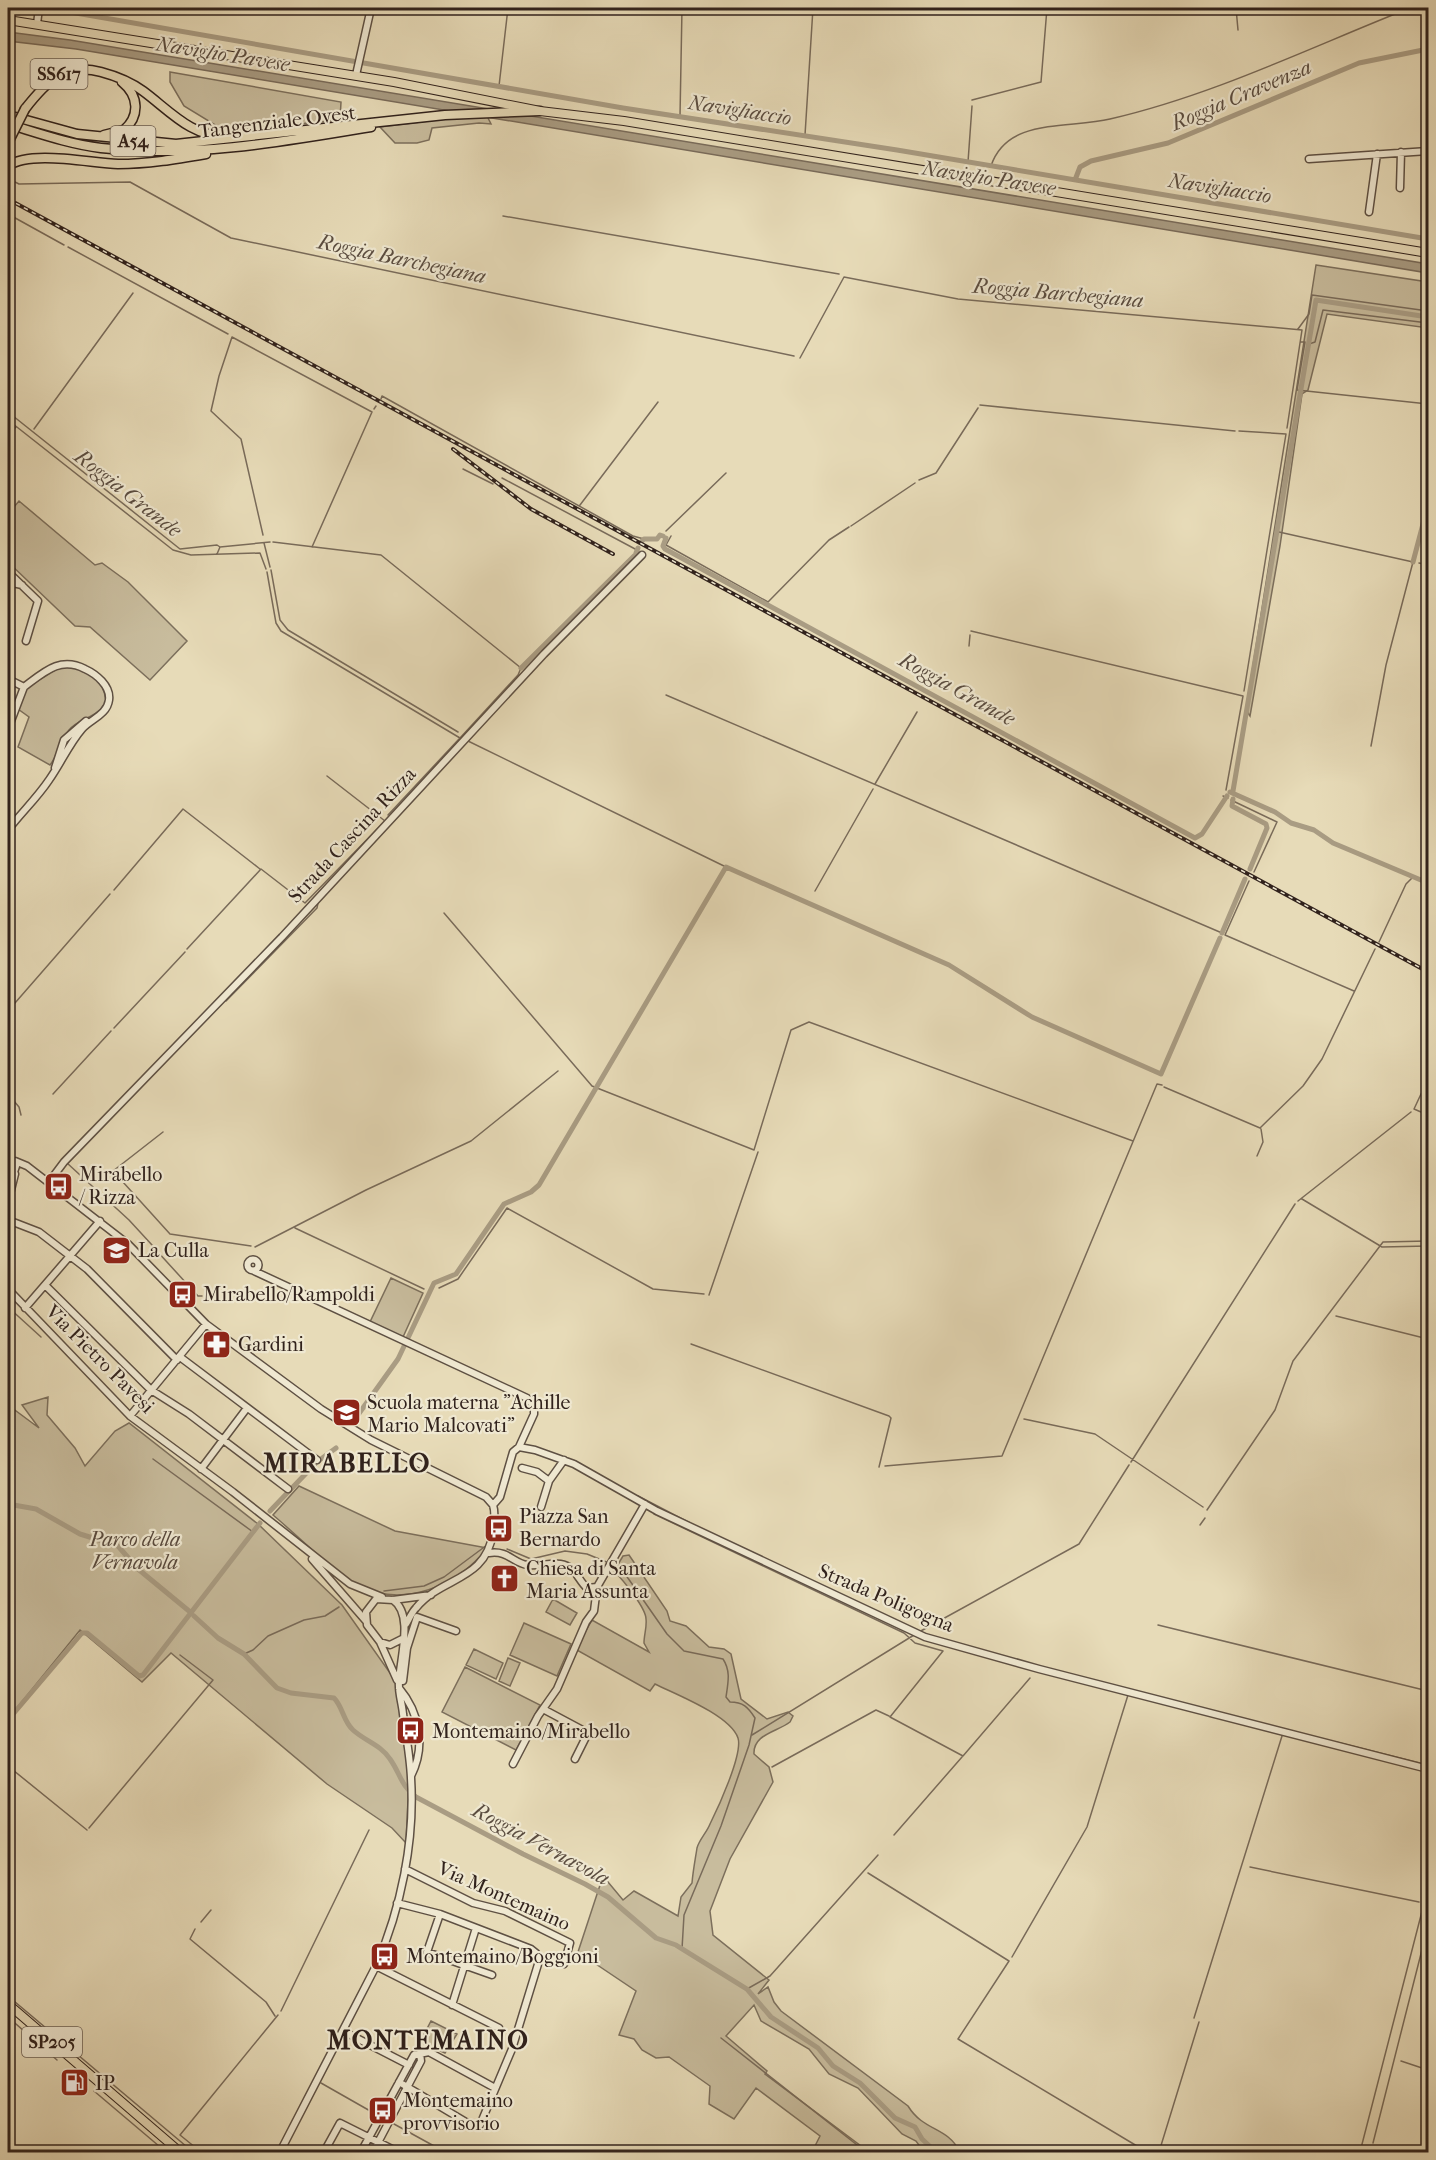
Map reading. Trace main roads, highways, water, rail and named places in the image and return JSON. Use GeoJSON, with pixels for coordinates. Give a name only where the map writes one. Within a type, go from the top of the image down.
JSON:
{"type":"FeatureCollection","features":[{"type":"Feature","properties":{"kind":"highway","name":"SS617"},"geometry":{"type":"LineString","coordinates":[[8,143],[26,110],[47,82],[66,71],[83,69],[108,74],[127,86],[135,99],[135,115],[128,127],[119,133],[106,135],[50,128]]}},
{"type":"Feature","properties":{"kind":"highway"},"geometry":{"type":"LineString","coordinates":[[108,74],[134,85],[197,130],[219,137],[250,135]]}},
{"type":"Feature","properties":{"kind":"highway","name":"Tangenziale Ovest"},"geometry":{"type":"LineString","coordinates":[[8,115],[50,128],[107,139],[176,144],[218,142],[250,135],[445,115],[540,111]]}},
{"type":"Feature","properties":{"kind":"highway","name":"Tangenziale Ovest"},"geometry":{"type":"LineString","coordinates":[[8,124],[65,141],[132,150],[235,148],[445,115]]}},
{"type":"Feature","properties":{"kind":"highway"},"geometry":{"type":"LineString","coordinates":[[8,131],[65,141]]}},
{"type":"Feature","properties":{"kind":"highway"},"geometry":{"type":"LineString","coordinates":[[10,164],[40,159],[137,163],[177,160],[235,148]]}},
{"type":"Feature","properties":{"kind":"main road"},"geometry":{"type":"LineString","coordinates":[[8,20],[356,73],[540,111],[635,123],[1428,253]]}},
{"type":"Feature","properties":{"kind":"main road","name":"SP205"},"geometry":{"type":"LineString","coordinates":[[8,2004],[180,2152]]}},
{"type":"Feature","properties":{"kind":"waterway","name":"Navigliaccio"},"geometry":{"type":"LineString","coordinates":[[47,8],[623,108],[897,150],[1428,239]]}},
{"type":"Feature","properties":{"kind":"waterway"},"geometry":{"type":"LineString","coordinates":[[499,86],[508,8]]}},
{"type":"Feature","properties":{"kind":"waterway"},"geometry":{"type":"LineString","coordinates":[[680,116],[682,8]]}},
{"type":"Feature","properties":{"kind":"waterway"},"geometry":{"type":"LineString","coordinates":[[805,135],[813,8]]}},
{"type":"Feature","properties":{"kind":"waterway"},"geometry":{"type":"LineString","coordinates":[[972,100],[1041,82],[1047,8]]}},
{"type":"Feature","properties":{"kind":"waterway"},"geometry":{"type":"LineString","coordinates":[[1236,8],[1238,30]]}},
{"type":"Feature","properties":{"kind":"waterway","name":"Naviglio Pavese"},"geometry":{"type":"LineString","coordinates":[[991,166],[999,150],[1011,139],[1025,132],[1110,119],[1187,97],[1225,84],[1410,8]]}},
{"type":"Feature","properties":{"kind":"waterway","name":"Roggia Cravenza"},"geometry":{"type":"LineString","coordinates":[[1075,180],[1080,167],[1091,161],[1168,143],[1359,63],[1428,49]]}},
{"type":"Feature","properties":{"kind":"waterway","name":"Naviglio Pavese"},"geometry":{"type":"LineString","coordinates":[[968,162],[972,106]]}},
{"type":"Feature","properties":{"kind":"waterway","name":"Roggia Barchegiana"},"geometry":{"type":"LineString","coordinates":[[15,182],[19,184],[130,182],[231,238],[794,356]]}},
{"type":"Feature","properties":{"kind":"waterway"},"geometry":{"type":"LineString","coordinates":[[8,214],[64,245]]}},
{"type":"Feature","properties":{"kind":"waterway"},"geometry":{"type":"LineString","coordinates":[[503,216],[839,274]]}},
{"type":"Feature","properties":{"kind":"waterway"},"geometry":{"type":"LineString","coordinates":[[68,247],[228,334]]}},
{"type":"Feature","properties":{"kind":"waterway","name":"Roggia Barchegiana"},"geometry":{"type":"LineString","coordinates":[[800,358],[844,277],[958,299],[1302,330],[1287,428]]}},
{"type":"Feature","properties":{"kind":"waterway"},"geometry":{"type":"LineString","coordinates":[[34,429],[133,293]]}},
{"type":"Feature","properties":{"kind":"waterway"},"geometry":{"type":"LineString","coordinates":[[1298,329],[1309,314],[1312,295],[1428,311]]}},
{"type":"Feature","properties":{"kind":"waterway"},"geometry":{"type":"LineString","coordinates":[[1233,791],[1316,300],[1428,317]]}},
{"type":"Feature","properties":{"kind":"waterway"},"geometry":{"type":"LineString","coordinates":[[1309,344],[1315,342],[1323,310],[1428,323]]}},
{"type":"Feature","properties":{"kind":"waterway"},"geometry":{"type":"LineString","coordinates":[[263,535],[241,439],[211,411],[219,376],[232,337],[372,412],[312,547]]}},
{"type":"Feature","properties":{"kind":"waterway","name":"Roggia Barchegiana"},"geometry":{"type":"LineString","coordinates":[[1301,342],[1305,342],[1297,390],[1428,404]]}},
{"type":"Feature","properties":{"kind":"waterway"},"geometry":{"type":"LineString","coordinates":[[381,399],[382,396],[633,536],[644,539]]}},
{"type":"Feature","properties":{"kind":"waterway"},"geometry":{"type":"LineString","coordinates":[[580,505],[658,402]]}},
{"type":"Feature","properties":{"kind":"waterway"},"geometry":{"type":"LineString","coordinates":[[980,405],[1235,431]]}},
{"type":"Feature","properties":{"kind":"waterway"},"geometry":{"type":"LineString","coordinates":[[919,480],[936,473],[978,408]]}},
{"type":"Feature","properties":{"kind":"waterway"},"geometry":{"type":"LineString","coordinates":[[8,412],[180,549],[217,545],[220,547]]}},
{"type":"Feature","properties":{"kind":"waterway","name":"Roggia Grande"},"geometry":{"type":"LineString","coordinates":[[8,420],[173,550],[191,555],[260,553],[266,569]]}},
{"type":"Feature","properties":{"kind":"waterway"},"geometry":{"type":"LineString","coordinates":[[8,435],[16,427]]}},
{"type":"Feature","properties":{"kind":"waterway"},"geometry":{"type":"LineString","coordinates":[[1239,431],[1286,434],[1244,691]]}},
{"type":"Feature","properties":{"kind":"waterway"},"geometry":{"type":"LineString","coordinates":[[463,469],[493,484]]}},
{"type":"Feature","properties":{"kind":"waterway"},"geometry":{"type":"LineString","coordinates":[[666,531],[726,473]]}},
{"type":"Feature","properties":{"kind":"waterway"},"geometry":{"type":"LineString","coordinates":[[502,478],[637,550]]}},
{"type":"Feature","properties":{"kind":"waterway"},"geometry":{"type":"LineString","coordinates":[[851,526],[915,483]]}},
{"type":"Feature","properties":{"kind":"waterway"},"geometry":{"type":"LineString","coordinates":[[1413,562],[1428,505]]}},
{"type":"Feature","properties":{"kind":"waterway","name":"Roggia Grande"},"geometry":{"type":"LineString","coordinates":[[671,536],[666,545],[768,602],[829,540],[849,527]]}},
{"type":"Feature","properties":{"kind":"waterway"},"geometry":{"type":"LineString","coordinates":[[1279,532],[1413,562],[1386,665],[1371,746]]}},
{"type":"Feature","properties":{"kind":"waterway","name":"Roggia Grande"},"geometry":{"type":"LineString","coordinates":[[642,541],[663,536]]}},
{"type":"Feature","properties":{"kind":"waterway","name":"Roggia Grande"},"geometry":{"type":"LineString","coordinates":[[666,538],[663,546],[665,549],[1195,838],[1202,834],[1227,796]]}},
{"type":"Feature","properties":{"kind":"waterway"},"geometry":{"type":"LineString","coordinates":[[217,554],[220,547],[270,542]]}},
{"type":"Feature","properties":{"kind":"waterway","name":"Roggia Grande"},"geometry":{"type":"LineString","coordinates":[[267,572],[276,623],[281,631],[460,738],[518,675],[521,668],[381,555],[273,542]]}},
{"type":"Feature","properties":{"kind":"waterway"},"geometry":{"type":"LineString","coordinates":[[264,543],[270,567]]}},
{"type":"Feature","properties":{"kind":"waterway","name":"Roggia Grande"},"geometry":{"type":"LineString","coordinates":[[636,553],[638,548]]}},
{"type":"Feature","properties":{"kind":"waterway","name":"Roggia Grande"},"geometry":{"type":"LineString","coordinates":[[521,668],[634,556]]}},
{"type":"Feature","properties":{"kind":"waterway"},"geometry":{"type":"LineString","coordinates":[[1419,563],[1428,565]]}},
{"type":"Feature","properties":{"kind":"waterway"},"geometry":{"type":"LineString","coordinates":[[271,570],[280,620],[288,630],[458,732]]}},
{"type":"Feature","properties":{"kind":"waterway"},"geometry":{"type":"LineString","coordinates":[[971,631],[1243,696],[1226,790]]}},
{"type":"Feature","properties":{"kind":"waterway"},"geometry":{"type":"LineString","coordinates":[[969,646],[970,635]]}},
{"type":"Feature","properties":{"kind":"waterway"},"geometry":{"type":"LineString","coordinates":[[666,695],[1222,933]]}},
{"type":"Feature","properties":{"kind":"waterway"},"geometry":{"type":"LineString","coordinates":[[875,784],[917,712]]}},
{"type":"Feature","properties":{"kind":"waterway","name":"Roggia Grande"},"geometry":{"type":"LineString","coordinates":[[388,815],[459,739]]}},
{"type":"Feature","properties":{"kind":"waterway"},"geometry":{"type":"LineString","coordinates":[[468,741],[726,867]]}},
{"type":"Feature","properties":{"kind":"waterway"},"geometry":{"type":"LineString","coordinates":[[187,949],[261,869],[305,903],[385,821],[327,776]]}},
{"type":"Feature","properties":{"kind":"waterway"},"geometry":{"type":"LineString","coordinates":[[815,891],[873,789]]}},
{"type":"Feature","properties":{"kind":"waterway","name":"Roggia Grande"},"geometry":{"type":"LineString","coordinates":[[1230,792],[1275,812],[1291,823],[1314,830],[1333,843],[1428,883]]}},
{"type":"Feature","properties":{"kind":"waterway","name":"Roggia Grande"},"geometry":{"type":"LineString","coordinates":[[1223,796],[1228,798]]}},
{"type":"Feature","properties":{"kind":"waterway"},"geometry":{"type":"LineString","coordinates":[[1233,799],[1232,806],[1266,824],[1267,828],[1250,869]]}},
{"type":"Feature","properties":{"kind":"waterway"},"geometry":{"type":"LineString","coordinates":[[1231,800],[1277,822],[1254,872]]}},
{"type":"Feature","properties":{"kind":"waterway"},"geometry":{"type":"LineString","coordinates":[[114,890],[183,809],[260,869]]}},
{"type":"Feature","properties":{"kind":"waterway"},"geometry":{"type":"LineString","coordinates":[[350,1426],[398,1359],[434,1283],[456,1274],[504,1204],[531,1192],[539,1185],[726,867],[949,965],[1032,1017],[1161,1074],[1220,938]]}},
{"type":"Feature","properties":{"kind":"waterway"},"geometry":{"type":"LineString","coordinates":[[1379,942],[1406,884],[1412,878]]}},
{"type":"Feature","properties":{"kind":"waterway"},"geometry":{"type":"LineString","coordinates":[[1222,933],[1245,879]]}},
{"type":"Feature","properties":{"kind":"waterway"},"geometry":{"type":"LineString","coordinates":[[1249,881],[1225,935],[1354,991]]}},
{"type":"Feature","properties":{"kind":"waterway"},"geometry":{"type":"LineString","coordinates":[[8,1011],[110,894]]}},
{"type":"Feature","properties":{"kind":"waterway"},"geometry":{"type":"LineString","coordinates":[[226,1001],[317,908],[318,903]]}},
{"type":"Feature","properties":{"kind":"waterway"},"geometry":{"type":"LineString","coordinates":[[444,913],[592,1086],[754,1150],[791,1030],[809,1022],[1133,1141]]}},
{"type":"Feature","properties":{"kind":"waterway"},"geometry":{"type":"LineString","coordinates":[[1164,1087],[1260,1128],[1303,1086],[1322,1059],[1375,949]]}},
{"type":"Feature","properties":{"kind":"waterway"},"geometry":{"type":"LineString","coordinates":[[114,1028],[185,952]]}},
{"type":"Feature","properties":{"kind":"waterway"},"geometry":{"type":"LineString","coordinates":[[53,1094],[111,1031]]}},
{"type":"Feature","properties":{"kind":"waterway"},"geometry":{"type":"LineString","coordinates":[[255,1247],[366,1190],[471,1141],[558,1071]]}},
{"type":"Feature","properties":{"kind":"waterway"},"geometry":{"type":"LineString","coordinates":[[1428,1079],[1414,1109],[1428,1115]]}},
{"type":"Feature","properties":{"kind":"waterway"},"geometry":{"type":"LineString","coordinates":[[885,1466],[1002,1456],[1157,1084],[1162,1085]]}},
{"type":"Feature","properties":{"kind":"waterway"},"geometry":{"type":"LineString","coordinates":[[8,1094],[19,1107],[21,1115]]}},
{"type":"Feature","properties":{"kind":"waterway"},"geometry":{"type":"LineString","coordinates":[[1298,1201],[1411,1112]]}},
{"type":"Feature","properties":{"kind":"waterway"},"geometry":{"type":"LineString","coordinates":[[1257,1156],[1263,1142],[1261,1129]]}},
{"type":"Feature","properties":{"kind":"waterway"},"geometry":{"type":"LineString","coordinates":[[163,1132],[113,1171],[170,1234],[251,1246]]}},
{"type":"Feature","properties":{"kind":"waterway"},"geometry":{"type":"LineString","coordinates":[[709,1295],[758,1152]]}},
{"type":"Feature","properties":{"kind":"waterway"},"geometry":{"type":"LineString","coordinates":[[67,1163],[129,1220],[152,1245]]}},
{"type":"Feature","properties":{"kind":"waterway"},"geometry":{"type":"LineString","coordinates":[[1302,1199],[1382,1247],[1428,1246]]}},
{"type":"Feature","properties":{"kind":"waterway"},"geometry":{"type":"LineString","coordinates":[[1131,1462],[1295,1204]]}},
{"type":"Feature","properties":{"kind":"waterway"},"geometry":{"type":"LineString","coordinates":[[439,1288],[458,1279],[507,1208],[653,1289],[704,1294]]}},
{"type":"Feature","properties":{"kind":"waterway"},"geometry":{"type":"LineString","coordinates":[[295,1228],[424,1289]]}},
{"type":"Feature","properties":{"kind":"waterway"},"geometry":{"type":"LineString","coordinates":[[1207,1510],[1275,1410],[1293,1361],[1383,1242],[1428,1241]]}},
{"type":"Feature","properties":{"kind":"waterway"},"geometry":{"type":"LineString","coordinates":[[156,1250],[198,1296],[202,1296]]}},
{"type":"Feature","properties":{"kind":"waterway"},"geometry":{"type":"LineString","coordinates":[[8,1307],[41,1337]]}},
{"type":"Feature","properties":{"kind":"waterway"},"geometry":{"type":"LineString","coordinates":[[1336,1316],[1428,1339]]}},
{"type":"Feature","properties":{"kind":"waterway"},"geometry":{"type":"LineString","coordinates":[[691,1344],[889,1416],[891,1418],[879,1467]]}},
{"type":"Feature","properties":{"kind":"waterway"},"geometry":{"type":"LineString","coordinates":[[1024,1419],[1095,1434],[1203,1507]]}},
{"type":"Feature","properties":{"kind":"waterway"},"geometry":{"type":"LineString","coordinates":[[321,1459],[336,1448]]}},
{"type":"Feature","properties":{"kind":"waterway"},"geometry":{"type":"LineString","coordinates":[[153,1459],[253,1532]]}},
{"type":"Feature","properties":{"kind":"waterway"},"geometry":{"type":"LineString","coordinates":[[270,1511],[315,1464]]}},
{"type":"Feature","properties":{"kind":"waterway"},"geometry":{"type":"LineString","coordinates":[[919,1632],[1079,1544],[1129,1465]]}},
{"type":"Feature","properties":{"kind":"waterway"},"geometry":{"type":"LineString","coordinates":[[638,1496],[690,1523]]}},
{"type":"Feature","properties":{"kind":"waterway","name":"Roggia Vernavola"},"geometry":{"type":"LineString","coordinates":[[8,1504],[36,1509],[80,1534],[118,1546],[138,1569],[189,1611]]}},
{"type":"Feature","properties":{"kind":"waterway"},"geometry":{"type":"LineString","coordinates":[[654,1514],[904,1633],[915,1643],[943,1651],[890,1717],[963,1756],[1030,1678]]}},
{"type":"Feature","properties":{"kind":"waterway"},"geometry":{"type":"LineString","coordinates":[[1200,1525],[1205,1518]]}},
{"type":"Feature","properties":{"kind":"waterway"},"geometry":{"type":"LineString","coordinates":[[8,1720],[82,1633],[87,1633],[139,1676],[143,1675],[260,1523]]}},
{"type":"Feature","properties":{"kind":"waterway"},"geometry":{"type":"LineString","coordinates":[[384,1591],[424,1586],[444,1577],[487,1545]]}},
{"type":"Feature","properties":{"kind":"waterway"},"geometry":{"type":"LineString","coordinates":[[507,1549],[531,1559],[565,1551],[587,1554],[609,1563]]}},
{"type":"Feature","properties":{"kind":"waterway"},"geometry":{"type":"LineString","coordinates":[[613,1565],[623,1571],[667,1634],[684,1651],[723,1659],[728,1673],[726,1697],[730,1702],[745,1706],[755,1718],[749,1745],[721,1826],[684,1915],[682,1949]]}},
{"type":"Feature","properties":{"kind":"waterway"},"geometry":{"type":"LineString","coordinates":[[244,1654],[253,1650],[268,1636],[304,1620],[325,1616],[339,1607]]}},
{"type":"Feature","properties":{"kind":"waterway","name":"Roggia Vernavola"},"geometry":{"type":"LineString","coordinates":[[194,1616],[218,1638],[244,1654],[277,1688],[291,1693],[334,1698],[350,1726],[386,1754],[404,1784],[416,1797],[608,1897],[656,1938],[676,1945],[747,1989],[771,2017],[818,2048],[833,2066],[860,2083],[895,2118],[915,2127],[922,2139],[936,2152]]}},
{"type":"Feature","properties":{"kind":"waterway"},"geometry":{"type":"LineString","coordinates":[[1158,1625],[1428,1691]]}},
{"type":"Feature","properties":{"kind":"waterway"},"geometry":{"type":"LineString","coordinates":[[752,1735],[914,1635]]}},
{"type":"Feature","properties":{"kind":"waterway"},"geometry":{"type":"LineString","coordinates":[[89,1828],[213,1680],[180,1655]]}},
{"type":"Feature","properties":{"kind":"waterway"},"geometry":{"type":"LineString","coordinates":[[1012,1957],[1087,1827],[1128,1695]]}},
{"type":"Feature","properties":{"kind":"waterway"},"geometry":{"type":"LineString","coordinates":[[772,1767],[876,1710],[889,1716]]}},
{"type":"Feature","properties":{"kind":"waterway"},"geometry":{"type":"LineString","coordinates":[[1194,2018],[1282,1736]]}},
{"type":"Feature","properties":{"kind":"waterway"},"geometry":{"type":"LineString","coordinates":[[1336,1742],[1428,1765]]}},
{"type":"Feature","properties":{"kind":"waterway"},"geometry":{"type":"LineString","coordinates":[[894,1835],[962,1757]]}},
{"type":"Feature","properties":{"kind":"waterway"},"geometry":{"type":"LineString","coordinates":[[8,1766],[87,1830]]}},
{"type":"Feature","properties":{"kind":"waterway"},"geometry":{"type":"LineString","coordinates":[[281,2011],[369,1830]]}},
{"type":"Feature","properties":{"kind":"waterway"},"geometry":{"type":"LineString","coordinates":[[747,1989],[770,1976],[878,1855]]}},
{"type":"Feature","properties":{"kind":"waterway"},"geometry":{"type":"LineString","coordinates":[[1250,1867],[1419,1902]]}},
{"type":"Feature","properties":{"kind":"waterway"},"geometry":{"type":"LineString","coordinates":[[868,1873],[1009,1961],[958,2039],[1147,2152]]}},
{"type":"Feature","properties":{"kind":"waterway"},"geometry":{"type":"LineString","coordinates":[[1360,2152],[1428,1888]]}},
{"type":"Feature","properties":{"kind":"waterway"},"geometry":{"type":"LineString","coordinates":[[201,1922],[211,1910]]}},
{"type":"Feature","properties":{"kind":"waterway"},"geometry":{"type":"LineString","coordinates":[[1373,2143],[1428,1926]]}},
{"type":"Feature","properties":{"kind":"waterway"},"geometry":{"type":"LineString","coordinates":[[195,1929],[190,1939],[266,2002],[275,2016]]}},
{"type":"Feature","properties":{"kind":"waterway"},"geometry":{"type":"LineString","coordinates":[[8,1996],[193,2152]]}},
{"type":"Feature","properties":{"kind":"waterway"},"geometry":{"type":"LineString","coordinates":[[201,2152],[180,2135],[278,2015]]}},
{"type":"Feature","properties":{"kind":"waterway"},"geometry":{"type":"LineString","coordinates":[[8,2017],[57,2060]]}},
{"type":"Feature","properties":{"kind":"waterway"},"geometry":{"type":"LineString","coordinates":[[1159,2152],[1199,2022]]}},
{"type":"Feature","properties":{"kind":"waterway"},"geometry":{"type":"LineString","coordinates":[[721,2038],[866,2152]]}},
{"type":"Feature","properties":{"kind":"waterway"},"geometry":{"type":"LineString","coordinates":[[1401,2061],[1428,2070]]}},
{"type":"Feature","properties":{"kind":"waterway"},"geometry":{"type":"LineString","coordinates":[[321,2083],[372,2112]]}},
{"type":"Feature","properties":{"kind":"waterway"},"geometry":{"type":"LineString","coordinates":[[94,2091],[166,2152]]}},
{"type":"Feature","properties":{"kind":"waterway"},"geometry":{"type":"LineString","coordinates":[[394,2124],[445,2152]]}},
{"type":"Feature","properties":{"kind":"railway"},"geometry":{"type":"LineString","coordinates":[[8,199],[1428,972]]}},
{"type":"Feature","properties":{"kind":"railway"},"geometry":{"type":"LineString","coordinates":[[453,449],[531,509],[613,554]]}},
{"type":"Feature","properties":{"kind":"place","name":"Mirabello / Rizza"},"geometry":{"type":"Point","coordinates":[58,1186]}},
{"type":"Feature","properties":{"kind":"place","name":"La Culla"},"geometry":{"type":"Point","coordinates":[117,1250]}},
{"type":"Feature","properties":{"kind":"place","name":"Mirabello/Rampoldi"},"geometry":{"type":"Point","coordinates":[182,1294]}},
{"type":"Feature","properties":{"kind":"place","name":"Gardini"},"geometry":{"type":"Point","coordinates":[217,1344]}},
{"type":"Feature","properties":{"kind":"place","name":"Scuola materna \"Achille Mario Malcovati\""},"geometry":{"type":"Point","coordinates":[346,1413]}},
{"type":"Feature","properties":{"kind":"place","name":"Piazza San Bernardo"},"geometry":{"type":"Point","coordinates":[498,1528]}},
{"type":"Feature","properties":{"kind":"place","name":"Chiesa di Santa Maria Assunta"},"geometry":{"type":"Point","coordinates":[505,1579]}},
{"type":"Feature","properties":{"kind":"place","name":"Montemaino/Mirabello"},"geometry":{"type":"Point","coordinates":[411,1731]}},
{"type":"Feature","properties":{"kind":"place","name":"Montemaino/Boggioni"},"geometry":{"type":"Point","coordinates":[385,1956]}},
{"type":"Feature","properties":{"kind":"place","name":"IP"},"geometry":{"type":"Point","coordinates":[74,2083]}},
{"type":"Feature","properties":{"kind":"place","name":"Montemaino provvisorio"},"geometry":{"type":"Point","coordinates":[382,2111]}},
{"type":"Feature","properties":{"kind":"district","name":"MIRABELLO"},"geometry":{"type":"Point","coordinates":[347,1463]}},
{"type":"Feature","properties":{"kind":"district","name":"MONTEMAINO"},"geometry":{"type":"Point","coordinates":[428,2040]}},
{"type":"Feature","properties":{"kind":"park label","name":"Parco della Vernavola"},"geometry":{"type":"Point","coordinates":[135,1550]}}]}
